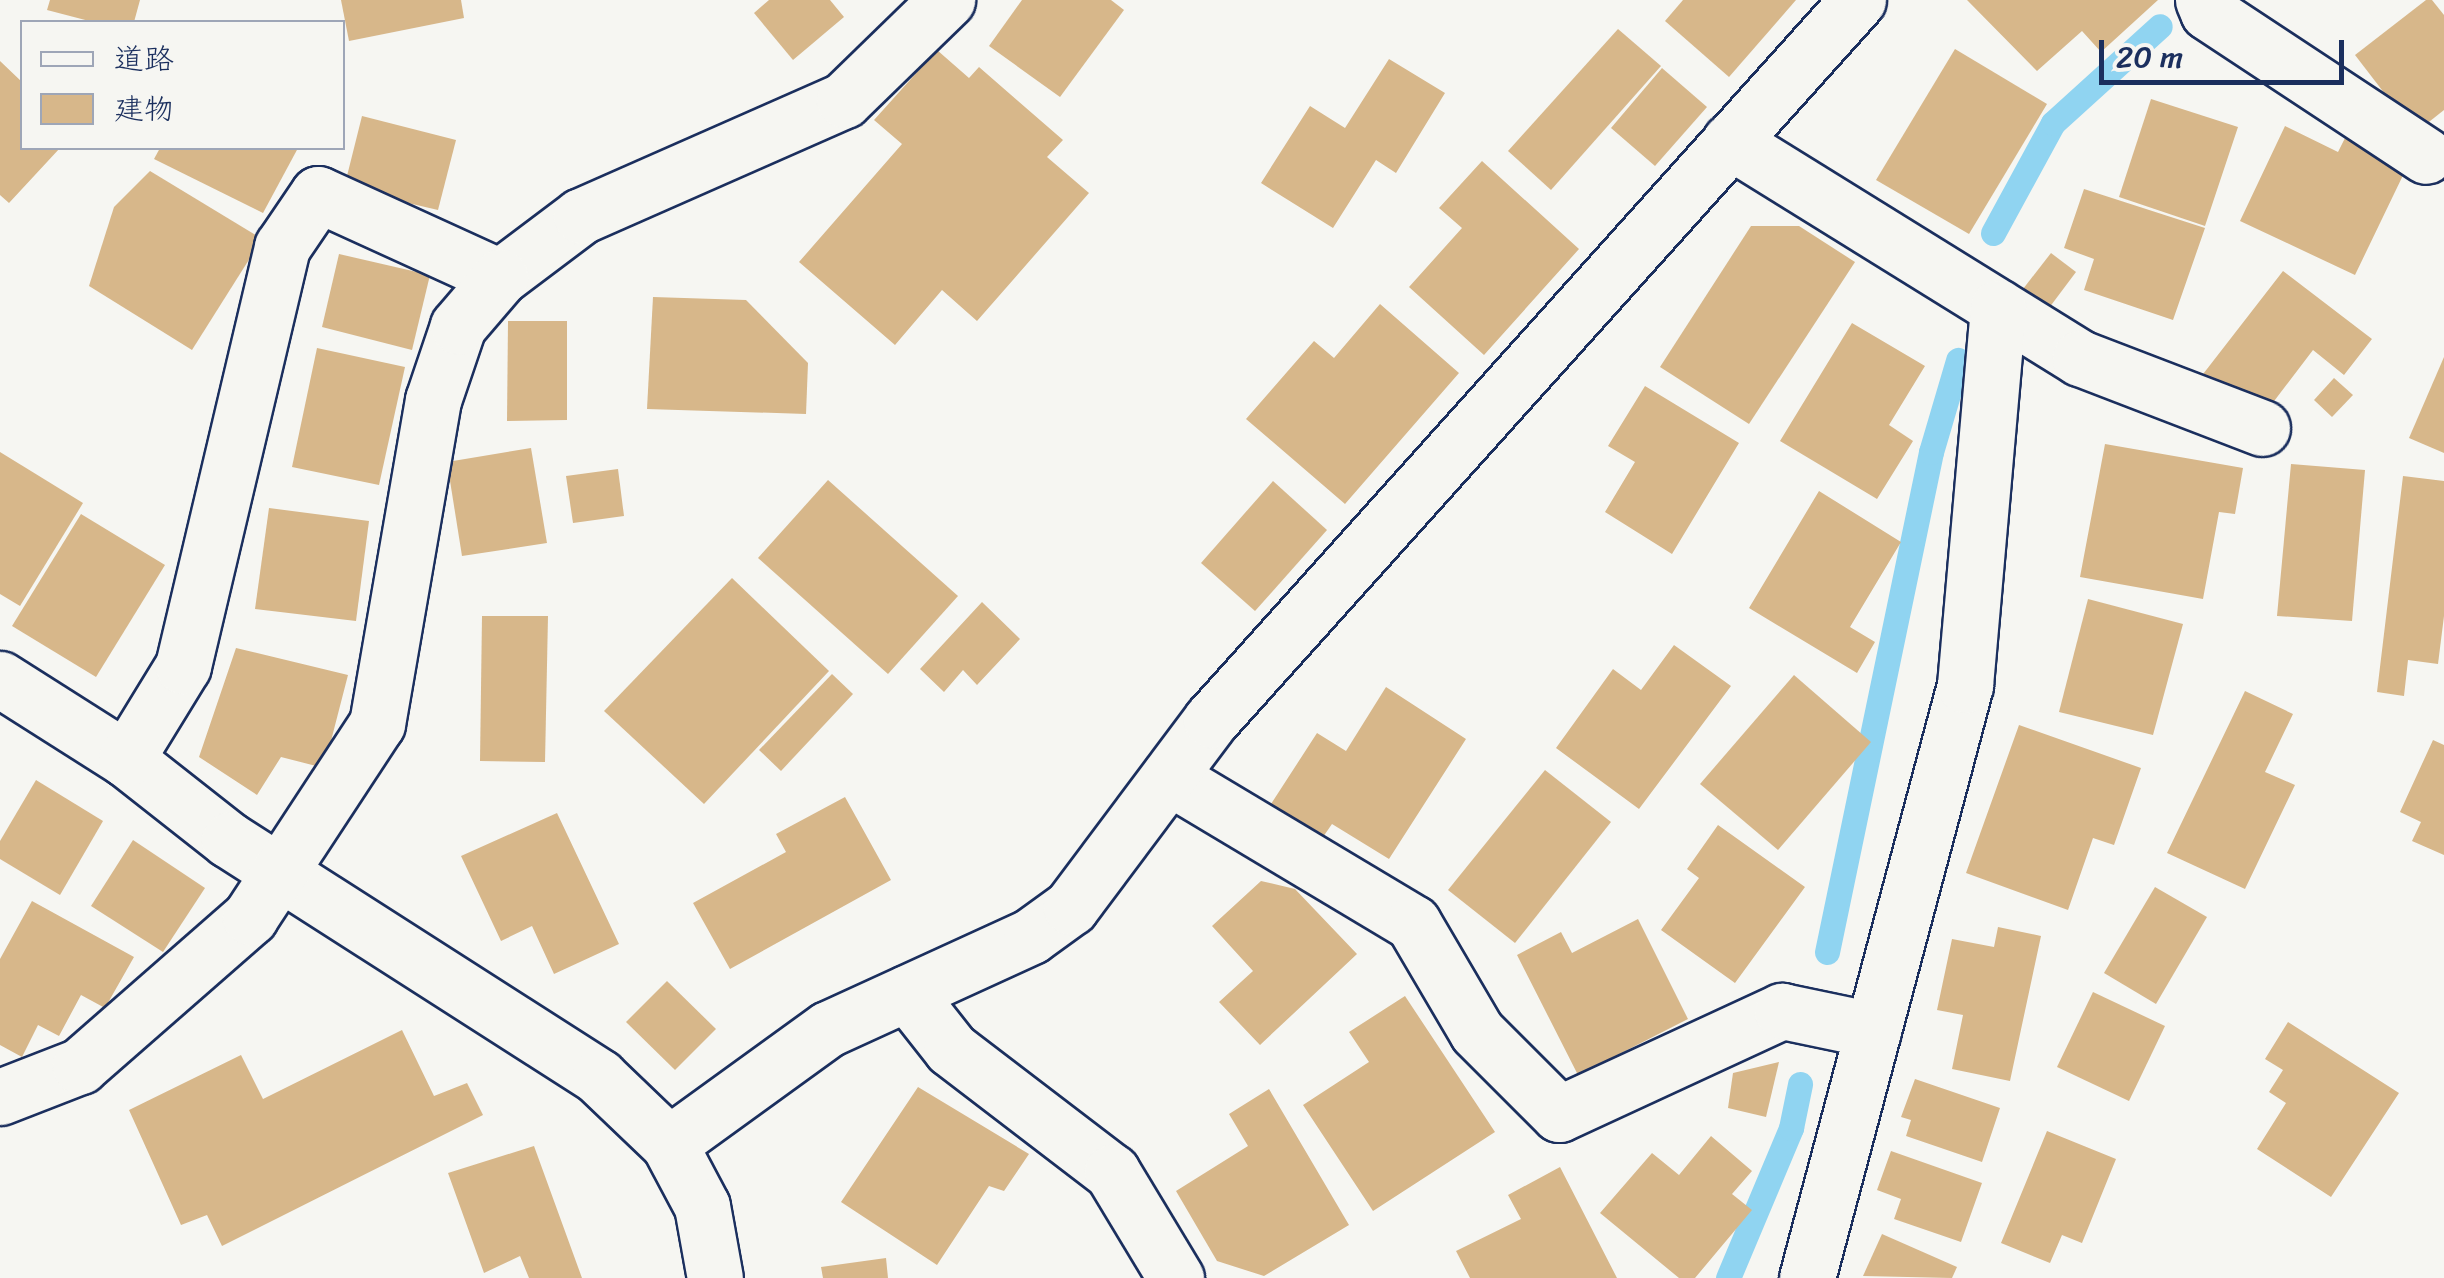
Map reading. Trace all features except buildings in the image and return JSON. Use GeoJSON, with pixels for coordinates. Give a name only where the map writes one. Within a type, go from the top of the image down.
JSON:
{"type":"FeatureCollection","features":[{"type":"Feature","properties":{"kind":"street"},"geometry":{"type":"LineString","coordinates":[[0,1097],[80,1066],[250,917],[376,724],[434,400],[458,326],[500,277],[581,216],[844,100],[947,0]]}},
{"type":"Feature","properties":{"kind":"street"},"geometry":{"type":"LineString","coordinates":[[669,1144],[828,1029],[1031,936],[1071,907],[1211,720],[1858,0]]}},
{"type":"Feature","properties":{"kind":"street"},"geometry":{"type":"LineString","coordinates":[[2203,0],[2208,12],[2426,156]]}},
{"type":"Feature","properties":{"kind":"street"},"geometry":{"type":"LineString","coordinates":[[1730,141],[2080,358],[2262,428]]}},
{"type":"Feature","properties":{"kind":"street"},"geometry":{"type":"LineString","coordinates":[[126,759],[183,666],[282,248],[318,194],[500,277]]}},
{"type":"Feature","properties":{"kind":"street"},"geometry":{"type":"LineString","coordinates":[[1807,1278],[1964,686],[1998,307]]}},
{"type":"Feature","properties":{"kind":"street"},"geometry":{"type":"LineString","coordinates":[[0,679],[126,759],[229,840],[600,1077],[669,1144],[702,1206],[715,1278]]}},
{"type":"Feature","properties":{"kind":"street"},"geometry":{"type":"LineString","coordinates":[[1169,776],[1413,923],[1476,1032],[1559,1114],[1782,1011],[1873,1030]]}},
{"type":"Feature","properties":{"kind":"street"},"geometry":{"type":"LineString","coordinates":[[908,993],[951,1048],[1112,1172],[1176,1278]]}},
{"type":"Feature","properties":{"kind":"waterway"},"geometry":{"type":"LineString","coordinates":[[1993,233],[2053,123],[2160,26]]}},
{"type":"Feature","properties":{"kind":"waterway"},"geometry":{"type":"LineString","coordinates":[[1827,952],[1931,452],[1958,360]]}},
{"type":"Feature","properties":{"kind":"waterway"},"geometry":{"type":"LineString","coordinates":[[1728,1278],[1791,1128],[1800,1084]]}}]}
